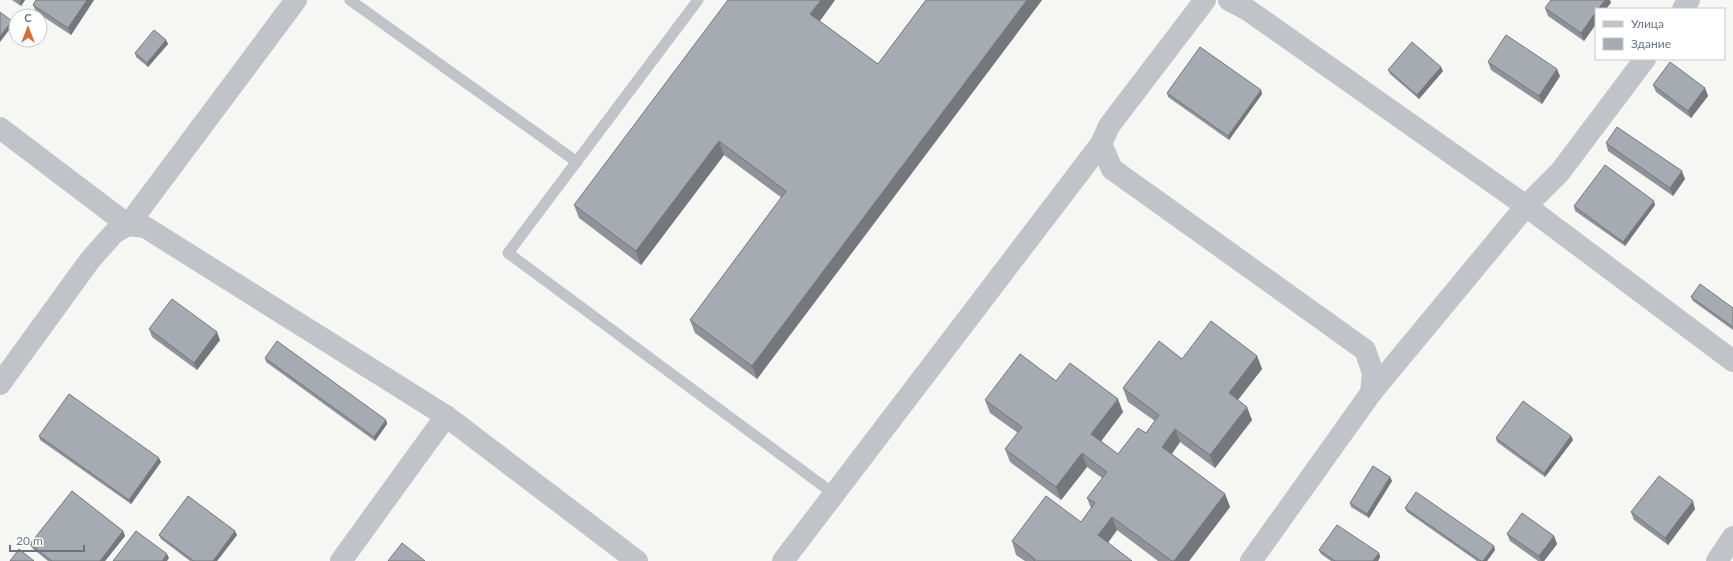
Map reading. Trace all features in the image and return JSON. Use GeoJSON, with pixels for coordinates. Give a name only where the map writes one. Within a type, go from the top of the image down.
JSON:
{"type":"FeatureCollection","features":[{"type":"Feature","properties":{"kind":"street"},"geometry":{"type":"LineString","coordinates":[[0,384],[90,260],[114,233],[128,225],[296,0]]}},
{"type":"Feature","properties":{"kind":"street"},"geometry":{"type":"LineString","coordinates":[[783,561],[1101,144],[1109,126],[1205,0]]}},
{"type":"Feature","properties":{"kind":"street"},"geometry":{"type":"LineString","coordinates":[[1229,0],[1255,15],[1526,206],[1733,362]]}},
{"type":"Feature","properties":{"kind":"street"},"geometry":{"type":"LineString","coordinates":[[1251,561],[1371,394],[1526,206],[1560,172],[1644,60]]}},
{"type":"Feature","properties":{"kind":"street"},"geometry":{"type":"LineString","coordinates":[[0,128],[128,225],[145,227],[150,230],[446,416],[637,561]]}},
{"type":"Feature","properties":{"kind":"street"},"geometry":{"type":"LineString","coordinates":[[1101,144],[1112,169],[1365,350],[1373,373],[1371,394]]}},
{"type":"Feature","properties":{"kind":"street"},"geometry":{"type":"LineString","coordinates":[[341,561],[446,416]]}},
{"type":"Feature","properties":{"kind":"street"},"geometry":{"type":"LineString","coordinates":[[1717,561],[1733,537]]}},
{"type":"Feature","properties":{"kind":"lane"},"geometry":{"type":"LineString","coordinates":[[350,0],[576,162]]}},
{"type":"Feature","properties":{"kind":"lane"},"geometry":{"type":"LineString","coordinates":[[698,0],[508,254],[834,494]]}},
{"type":"Feature","properties":{"kind":"building"},"geometry":{"type":"Polygon","coordinates":[[[36,0],[87,0],[68,28],[48,15],[48,8],[38,8],[33,5],[36,0]]]}},
{"type":"Feature","properties":{"kind":"building"},"geometry":{"type":"Polygon","coordinates":[[[728,0],[821,0],[810,14],[878,64],[926,0],[1027,0],[752,366],[690,320],[786,191],[719,141],[636,251],[574,205],[728,0]]]}},
{"type":"Feature","properties":{"kind":"building"},"geometry":{"type":"Polygon","coordinates":[[[1551,0],[1605,0],[1599,8],[1595,8],[1595,13],[1581,33],[1545,8],[1551,0]]]}},
{"type":"Feature","properties":{"kind":"building"},"geometry":{"type":"Polygon","coordinates":[[[0,12],[8,18],[8,26],[0,36],[0,12]]]}},
{"type":"Feature","properties":{"kind":"building"},"geometry":{"type":"Polygon","coordinates":[[[154,30],[166,40],[147,63],[135,53],[154,30]]]}},
{"type":"Feature","properties":{"kind":"building"},"geometry":{"type":"Polygon","coordinates":[[[1506,35],[1557,69],[1539,96],[1488,62],[1506,35]]]}},
{"type":"Feature","properties":{"kind":"building"},"geometry":{"type":"Polygon","coordinates":[[[1412,42],[1441,67],[1417,95],[1388,70],[1412,42]]]}},
{"type":"Feature","properties":{"kind":"building"},"geometry":{"type":"Polygon","coordinates":[[[1200,47],[1261,90],[1228,136],[1167,93],[1200,47]]]}},
{"type":"Feature","properties":{"kind":"building"},"geometry":{"type":"Polygon","coordinates":[[[1670,62],[1705,88],[1688,111],[1653,85],[1670,62]]]}},
{"type":"Feature","properties":{"kind":"building"},"geometry":{"type":"Polygon","coordinates":[[[1617,127],[1682,171],[1670,188],[1606,143],[1617,127]]]}},
{"type":"Feature","properties":{"kind":"building"},"geometry":{"type":"Polygon","coordinates":[[[1605,165],[1654,201],[1623,242],[1574,206],[1605,165]]]}},
{"type":"Feature","properties":{"kind":"building"},"geometry":{"type":"Polygon","coordinates":[[[1700,284],[1733,308],[1733,327],[1691,297],[1700,284]]]}},
{"type":"Feature","properties":{"kind":"building"},"geometry":{"type":"Polygon","coordinates":[[[172,299],[217,332],[194,363],[149,329],[172,299]]]}},
{"type":"Feature","properties":{"kind":"building"},"geometry":{"type":"Polygon","coordinates":[[[1211,321],[1257,356],[1229,393],[1247,407],[1210,455],[1175,429],[1162,447],[1225,494],[1174,561],[1112,517],[1098,535],[1132,561],[1034,561],[1035,559],[1012,541],[1046,496],[1081,522],[1095,503],[1087,498],[1107,472],[1082,453],[1056,487],[1005,449],[1022,427],[985,400],[1020,354],[1056,381],[1070,363],[1118,399],[1091,434],[1118,454],[1138,428],[1146,433],[1159,415],[1123,388],[1159,341],[1182,359],[1211,321]]]}},
{"type":"Feature","properties":{"kind":"building"},"geometry":{"type":"Polygon","coordinates":[[[277,341],[386,420],[374,437],[265,358],[277,341]]]}},
{"type":"Feature","properties":{"kind":"building"},"geometry":{"type":"Polygon","coordinates":[[[69,394],[159,458],[129,500],[39,436],[69,394]]]}},
{"type":"Feature","properties":{"kind":"building"},"geometry":{"type":"Polygon","coordinates":[[[1523,401],[1571,436],[1544,473],[1496,438],[1523,401]]]}},
{"type":"Feature","properties":{"kind":"building"},"geometry":{"type":"Polygon","coordinates":[[[1373,466],[1390,477],[1367,514],[1350,503],[1373,466]]]}},
{"type":"Feature","properties":{"kind":"building"},"geometry":{"type":"Polygon","coordinates":[[[1659,476],[1693,501],[1665,538],[1631,512],[1659,476]]]}},
{"type":"Feature","properties":{"kind":"building"},"geometry":{"type":"Polygon","coordinates":[[[72,491],[123,531],[100,561],[52,561],[30,544],[72,491]]]}},
{"type":"Feature","properties":{"kind":"building"},"geometry":{"type":"Polygon","coordinates":[[[1416,492],[1494,546],[1483,561],[1405,508],[1416,492]]]}},
{"type":"Feature","properties":{"kind":"building"},"geometry":{"type":"Polygon","coordinates":[[[188,496],[235,531],[213,561],[194,561],[159,535],[188,496]]]}},
{"type":"Feature","properties":{"kind":"building"},"geometry":{"type":"Polygon","coordinates":[[[1522,513],[1554,536],[1539,556],[1507,534],[1522,513]]]}},
{"type":"Feature","properties":{"kind":"building"},"geometry":{"type":"Polygon","coordinates":[[[1337,525],[1379,553],[1373,561],[1335,561],[1319,550],[1337,525]]]}},
{"type":"Feature","properties":{"kind":"building"},"geometry":{"type":"Polygon","coordinates":[[[136,531],[167,554],[162,561],[113,561],[136,531]]]}},
{"type":"Feature","properties":{"kind":"building"},"geometry":{"type":"Polygon","coordinates":[[[402,543],[425,561],[388,561],[402,543]]]}},
{"type":"Feature","properties":{"kind":"building"},"geometry":{"type":"Polygon","coordinates":[[[19,549],[34,561],[10,561],[19,549]]]}}]}
